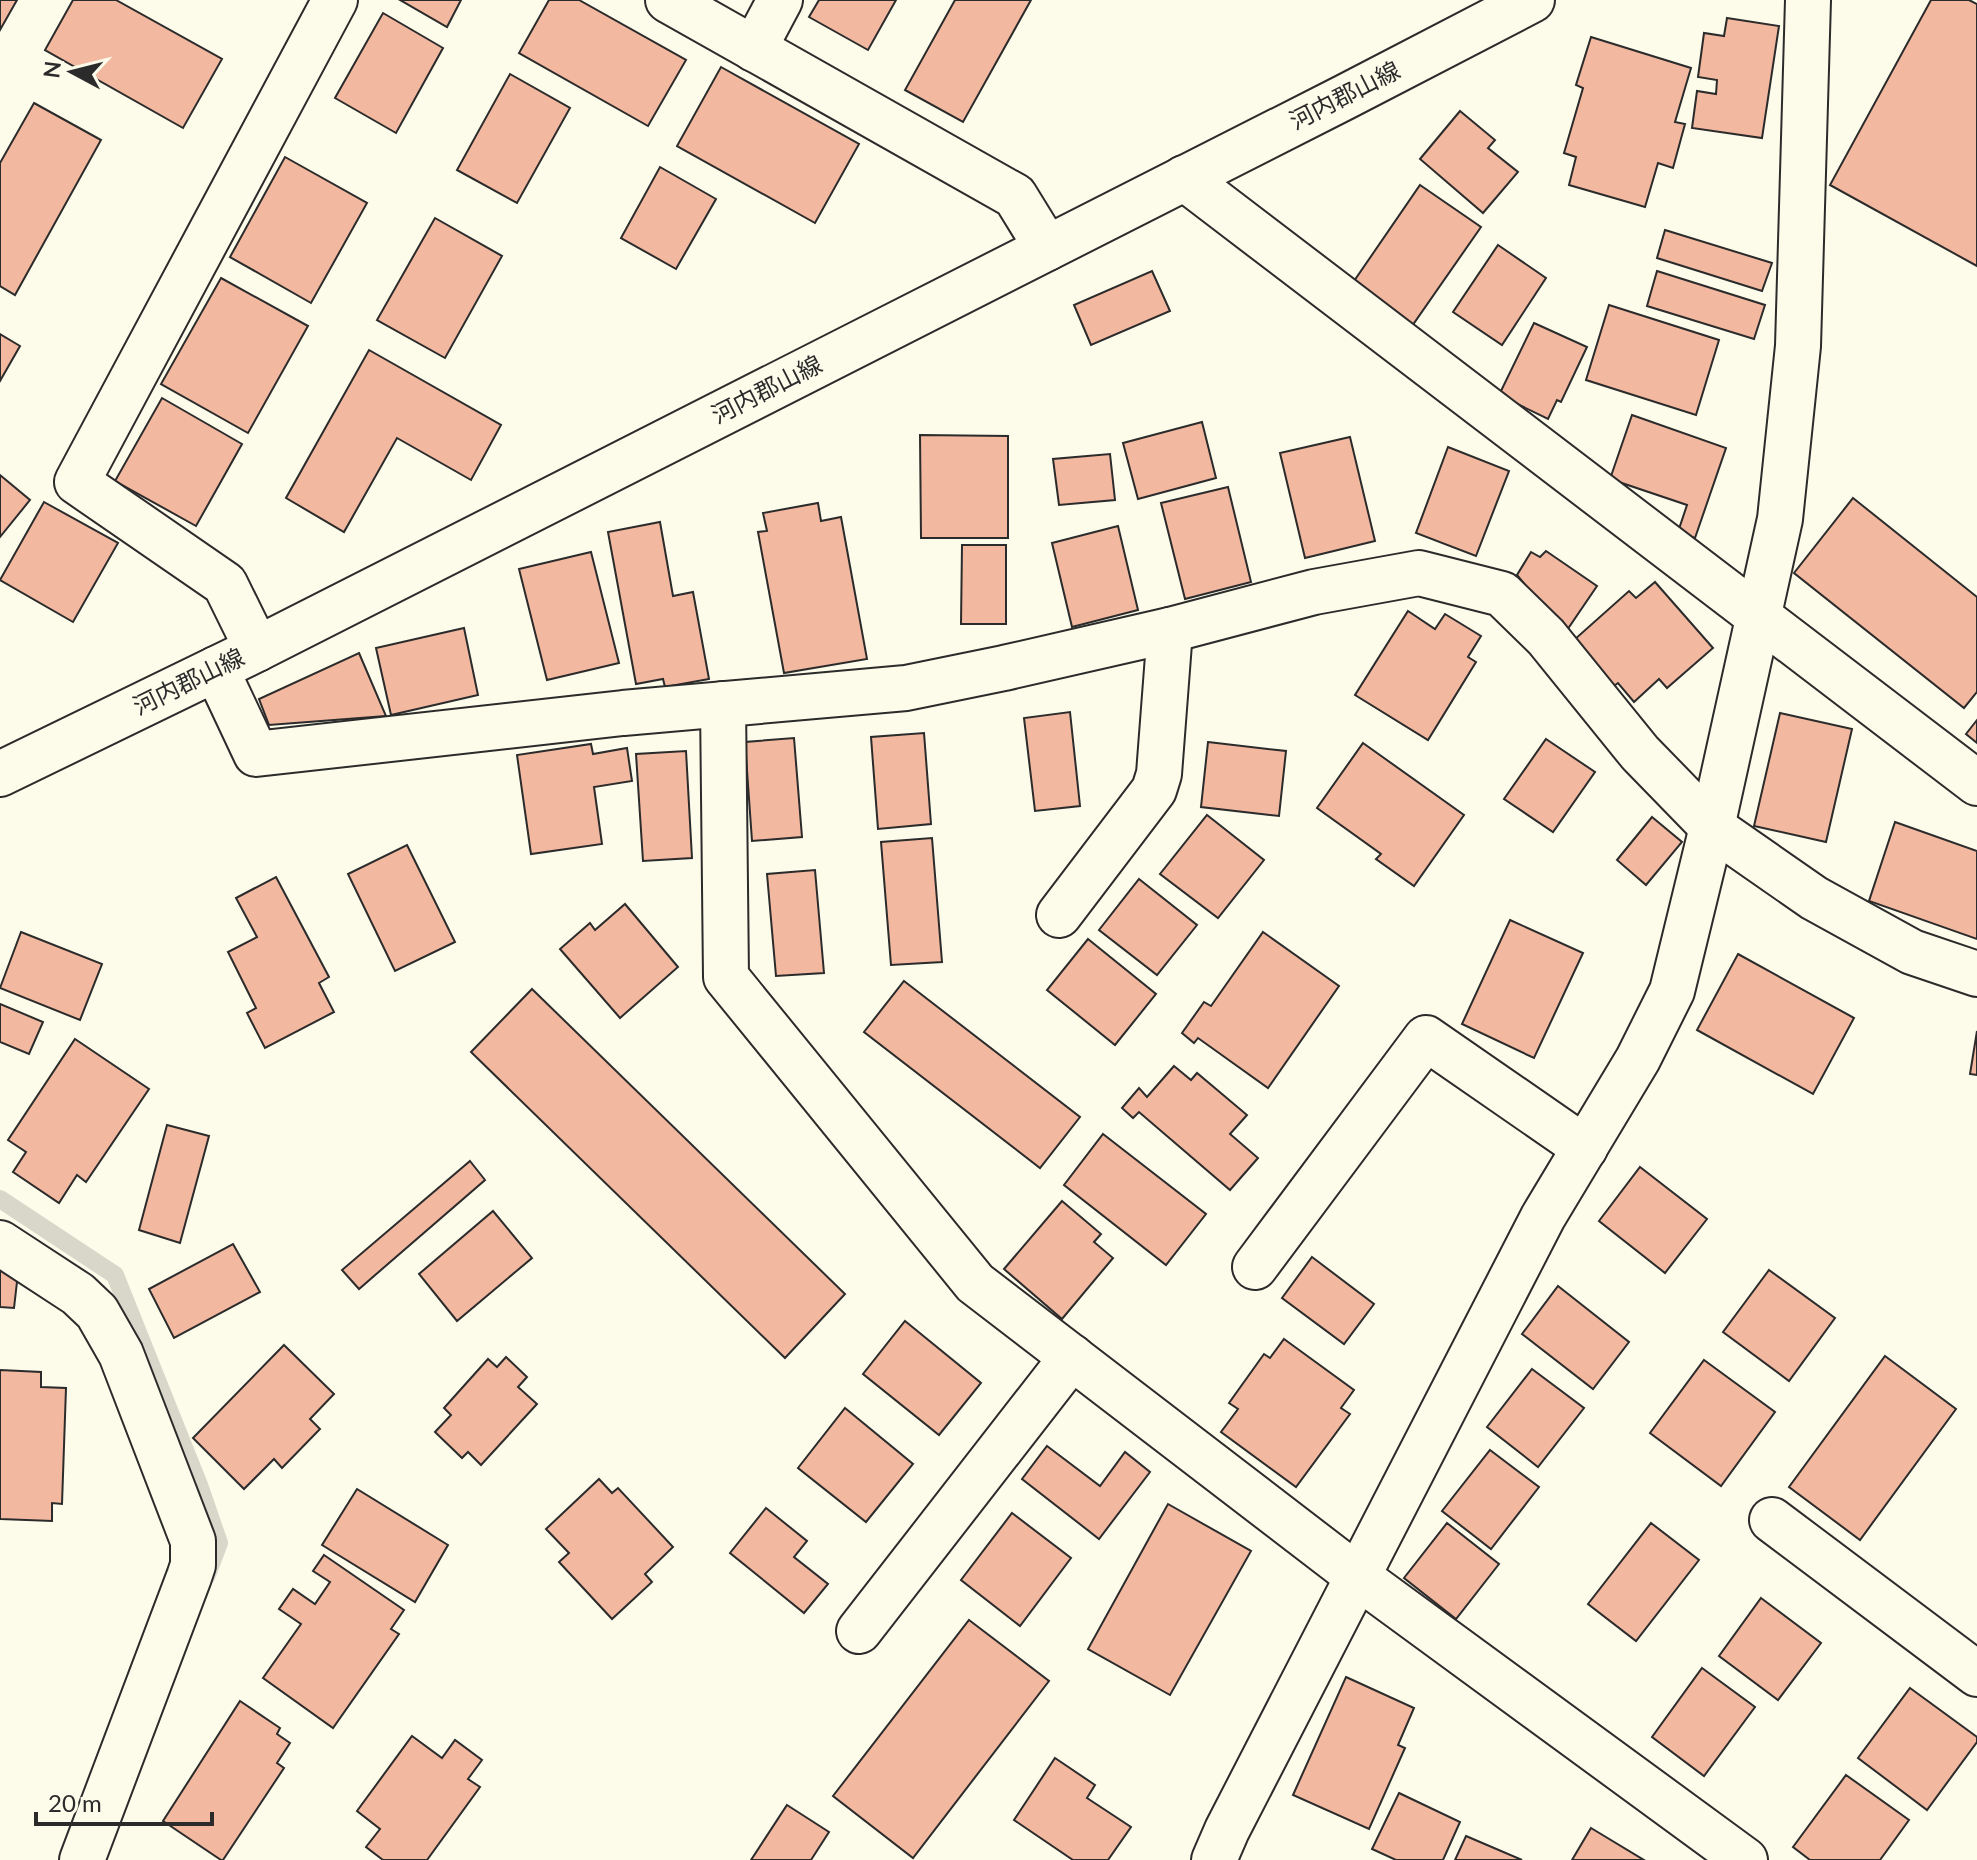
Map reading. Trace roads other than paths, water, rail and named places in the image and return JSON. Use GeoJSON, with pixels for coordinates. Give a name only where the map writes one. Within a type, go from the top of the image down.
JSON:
{"type":"FeatureCollection","features":[{"type":"Feature","properties":{"kind":"street"},"geometry":{"type":"LineString","coordinates":[[257,649],[225,584],[77,482],[335,0]]}},
{"type":"Feature","properties":{"kind":"street"},"geometry":{"type":"LineString","coordinates":[[668,0],[1015,196],[1047,248]]}},
{"type":"Feature","properties":{"kind":"street"},"geometry":{"type":"LineString","coordinates":[[754,49],[780,0]]}},
{"type":"Feature","properties":{"kind":"street","name":"河内郡山線"},"geometry":{"type":"LineString","coordinates":[[0,774],[257,649],[1532,0]]}},
{"type":"Feature","properties":{"kind":"street"},"geometry":{"type":"LineString","coordinates":[[1214,1860],[1543,1217],[1638,1059],[1672,991],[1712,827],[1780,519],[1798,346],[1808,0]]}},
{"type":"Feature","properties":{"kind":"street"},"geometry":{"type":"LineString","coordinates":[[1184,178],[1977,783]]}},
{"type":"Feature","properties":{"kind":"street"},"geometry":{"type":"LineString","coordinates":[[216,669],[256,754],[623,713],[906,688],[1170,630],[1314,592],[1419,573],[1502,594],[1546,637],[1640,753],[1712,827],[1828,906],[1912,952],[1977,974]]}},
{"type":"Feature","properties":{"kind":"street"},"geometry":{"type":"LineString","coordinates":[[1059,915],[1154,790],[1159,774],[1170,630]]}},
{"type":"Feature","properties":{"kind":"street"},"geometry":{"type":"LineString","coordinates":[[723,704],[726,977],[975,1283],[1357,1576],[1745,1860]]}},
{"type":"Feature","properties":{"kind":"street"},"geometry":{"type":"LineString","coordinates":[[1255,1267],[1426,1038],[1585,1148]]}},
{"type":"Feature","properties":{"kind":"street"},"geometry":{"type":"LineString","coordinates":[[0,1243],[78,1294],[97,1312],[121,1354],[193,1541],[193,1565],[181,1601],[83,1860]]}},
{"type":"Feature","properties":{"kind":"street"},"geometry":{"type":"LineString","coordinates":[[859,1631],[1072,1357]]}},
{"type":"Feature","properties":{"kind":"street"},"geometry":{"type":"LineString","coordinates":[[1772,1520],[1977,1674]]}},
{"type":"Feature","properties":{"kind":"waterway"},"geometry":{"type":"LineString","coordinates":[[0,1199],[115,1275],[219,1543],[206,1577]]}}]}
